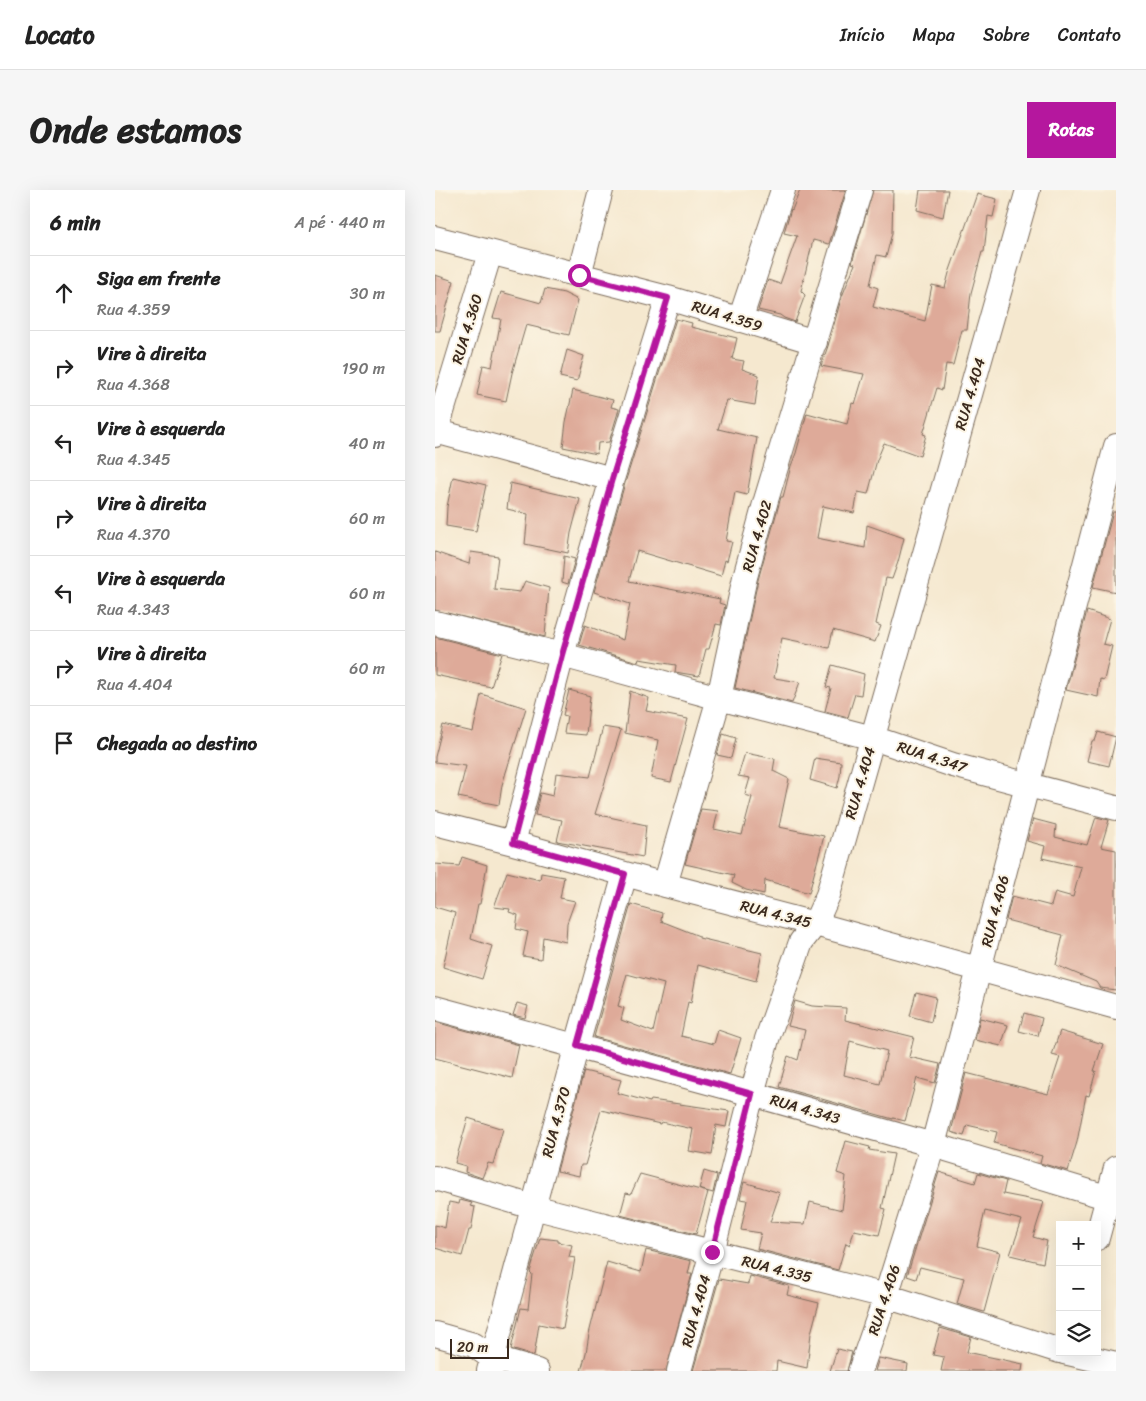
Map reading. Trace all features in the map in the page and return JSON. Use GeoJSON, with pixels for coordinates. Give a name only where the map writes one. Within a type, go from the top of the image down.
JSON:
{"type":"FeatureCollection","features":[{"type":"Feature","properties":{"kind":"street"},"geometry":{"type":"LineString","coordinates":[[579,275],[601,190]]}},
{"type":"Feature","properties":{"kind":"street"},"geometry":{"type":"LineString","coordinates":[[740,320],[783,190]]}},
{"type":"Feature","properties":{"kind":"street","name":"RUA 4.402"},"geometry":{"type":"LineString","coordinates":[[665,885],[719,698],[745,577],[860,190]]}},
{"type":"Feature","properties":{"kind":"street","name":"RUA 4.404"},"geometry":{"type":"LineString","coordinates":[[679,1371],[767,1039],[801,942],[815,924],[828,895],[1028,190]]}},
{"type":"Feature","properties":{"kind":"street","name":"RUA 4.359"},"geometry":{"type":"LineString","coordinates":[[435,238],[668,298],[815,342]]}},
{"type":"Feature","properties":{"kind":"street","name":"RUA 4.360"},"geometry":{"type":"LineString","coordinates":[[435,433],[490,252]]}},
{"type":"Feature","properties":{"kind":"street"},"geometry":{"type":"LineString","coordinates":[[513,843],[562,655],[612,479],[668,298]]}},
{"type":"Feature","properties":{"kind":"street"},"geometry":{"type":"LineString","coordinates":[[435,433],[612,479]]}},
{"type":"Feature","properties":{"kind":"street","name":"RUA 4.406"},"geometry":{"type":"LineString","coordinates":[[860,1371],[886,1296],[933,1145],[1116,446]]}},
{"type":"Feature","properties":{"kind":"street"},"geometry":{"type":"LineString","coordinates":[[435,623],[562,655]]}},
{"type":"Feature","properties":{"kind":"street","name":"RUA 4.347"},"geometry":{"type":"LineString","coordinates":[[562,655],[873,738],[953,765],[1116,808]]}},
{"type":"Feature","properties":{"kind":"street","name":"RUA 4.345"},"geometry":{"type":"LineString","coordinates":[[436,826],[513,843],[1116,1007]]}},
{"type":"Feature","properties":{"kind":"street","name":"RUA 4.370"},"geometry":{"type":"LineString","coordinates":[[490,1365],[625,874]]}},
{"type":"Feature","properties":{"kind":"street","name":"RUA 4.343"},"geometry":{"type":"LineString","coordinates":[[435,1008],[577,1045],[933,1145],[1112,1199]]}},
{"type":"Feature","properties":{"kind":"street"},"geometry":{"type":"LineString","coordinates":[[1101,1228],[1112,1199],[1116,1168]]}},
{"type":"Feature","properties":{"kind":"street","name":"RUA 4.335"},"geometry":{"type":"LineString","coordinates":[[435,1178],[533,1207],[886,1296],[1056,1350]]}},
{"type":"Feature","properties":{"kind":"street"},"geometry":{"type":"LineString","coordinates":[[435,1334],[474,1345],[490,1365],[537,1371]]}},
{"type":"Feature","properties":{"kind":"street"},"geometry":{"type":"LineString","coordinates":[[1061,1371],[1065,1356]]}},
{"type":"Feature","properties":{"kind":"street"},"geometry":{"type":"LineString","coordinates":[[1083,1356],[1116,1364]]}},
{"type":"Feature","properties":{"kind":"building"},"geometry":{"type":"Polygon","coordinates":[[[800,190],[846,190],[829,244],[813,240],[801,291],[805,295],[795,322],[780,315],[758,310],[768,280],[780,284],[797,236],[784,233],[791,209],[800,190]]]}},
{"type":"Feature","properties":{"kind":"building"},"geometry":{"type":"Polygon","coordinates":[[[873,190],[893,190],[892,233],[886,257],[877,255],[870,285],[878,288],[873,307],[925,321],[932,285],[945,288],[977,194],[997,199],[993,217],[988,216],[984,252],[982,252],[971,293],[967,330],[962,330],[953,365],[946,364],[942,390],[937,388],[923,434],[926,435],[920,456],[884,443],[877,460],[868,494],[858,492],[854,513],[823,506],[817,538],[865,548],[867,525],[904,538],[892,579],[886,578],[876,624],[881,626],[875,642],[833,630],[829,648],[782,638],[774,678],[800,682],[792,703],[735,688],[758,580],[807,413],[847,424],[852,403],[855,404],[864,374],[821,366],[841,299],[855,264],[852,263],[873,190]]]}},
{"type":"Feature","properties":{"kind":"building"},"geometry":{"type":"Polygon","coordinates":[[[920,190],[948,190],[943,217],[917,210],[920,190]]]}},
{"type":"Feature","properties":{"kind":"building"},"geometry":{"type":"Polygon","coordinates":[[[435,275],[454,281],[440,331],[435,331],[435,275]]]}},
{"type":"Feature","properties":{"kind":"building"},"geometry":{"type":"Polygon","coordinates":[[[545,289],[564,293],[578,300],[569,335],[526,325],[506,401],[477,395],[483,365],[492,367],[501,319],[493,318],[501,292],[541,303],[545,289]]]}},
{"type":"Feature","properties":{"kind":"building"},"geometry":{"type":"Polygon","coordinates":[[[676,319],[692,323],[691,327],[737,338],[732,359],[744,361],[742,369],[759,375],[755,405],[727,400],[718,429],[757,438],[747,495],[735,492],[726,541],[732,542],[721,576],[637,551],[629,581],[720,599],[719,603],[725,605],[721,625],[716,624],[709,649],[706,649],[699,676],[675,672],[676,665],[639,659],[638,662],[579,645],[585,625],[623,640],[630,604],[594,592],[625,483],[676,319]]]}},
{"type":"Feature","properties":{"kind":"building"},"geometry":{"type":"Polygon","coordinates":[[[567,350],[584,356],[577,381],[560,377],[567,350]]]}},
{"type":"Feature","properties":{"kind":"building"},"geometry":{"type":"Polygon","coordinates":[[[573,390],[613,400],[611,407],[619,409],[609,442],[598,443],[597,454],[563,447],[573,390]]]}},
{"type":"Feature","properties":{"kind":"building"},"geometry":{"type":"Polygon","coordinates":[[[453,477],[486,485],[476,531],[446,526],[447,507],[453,477]]]}},
{"type":"Feature","properties":{"kind":"building"},"geometry":{"type":"Polygon","coordinates":[[[510,483],[580,499],[568,553],[525,544],[528,514],[507,509],[510,483]]]}},
{"type":"Feature","properties":{"kind":"building"},"geometry":{"type":"Polygon","coordinates":[[[1113,512],[1116,512],[1116,592],[1093,587],[1113,512]]]}},
{"type":"Feature","properties":{"kind":"building"},"geometry":{"type":"Polygon","coordinates":[[[435,552],[469,564],[471,552],[498,556],[494,589],[520,592],[525,581],[549,588],[545,637],[435,610],[435,552]]]}},
{"type":"Feature","properties":{"kind":"building"},"geometry":{"type":"Polygon","coordinates":[[[564,556],[575,559],[568,584],[562,582],[564,556]]]}},
{"type":"Feature","properties":{"kind":"building"},"geometry":{"type":"Polygon","coordinates":[[[1087,611],[1110,619],[1103,644],[1112,646],[1104,680],[1100,679],[1098,697],[1066,690],[1087,611]]]}},
{"type":"Feature","properties":{"kind":"building"},"geometry":{"type":"Polygon","coordinates":[[[435,637],[502,654],[491,687],[435,675],[435,637]]]}},
{"type":"Feature","properties":{"kind":"building"},"geometry":{"type":"Polygon","coordinates":[[[832,665],[864,674],[861,695],[855,694],[848,717],[825,711],[831,688],[826,687],[832,665]]]}},
{"type":"Feature","properties":{"kind":"building"},"geometry":{"type":"Polygon","coordinates":[[[569,690],[590,696],[586,735],[564,733],[567,716],[563,715],[569,690]]]}},
{"type":"Feature","properties":{"kind":"building"},"geometry":{"type":"Polygon","coordinates":[[[630,691],[649,698],[646,711],[688,719],[671,782],[651,778],[658,740],[625,733],[630,691]]]}},
{"type":"Feature","properties":{"kind":"building"},"geometry":{"type":"Polygon","coordinates":[[[481,694],[526,708],[502,785],[499,805],[458,797],[466,766],[435,762],[443,725],[473,732],[481,694]]]}},
{"type":"Feature","properties":{"kind":"building"},"geometry":{"type":"Polygon","coordinates":[[[603,727],[621,730],[595,814],[646,825],[643,857],[557,841],[562,820],[535,815],[540,793],[553,796],[556,773],[590,777],[603,727]]]}},
{"type":"Feature","properties":{"kind":"building"},"geometry":{"type":"Polygon","coordinates":[[[1098,732],[1116,737],[1109,766],[1087,761],[1092,741],[1095,741],[1098,732]]]}},
{"type":"Feature","properties":{"kind":"building"},"geometry":{"type":"Polygon","coordinates":[[[723,734],[736,738],[731,758],[717,755],[723,734]]]}},
{"type":"Feature","properties":{"kind":"building"},"geometry":{"type":"Polygon","coordinates":[[[745,753],[775,759],[773,771],[789,779],[779,827],[824,836],[809,893],[765,880],[764,894],[746,890],[732,883],[734,875],[685,864],[701,809],[718,811],[714,829],[742,835],[752,797],[745,795],[750,778],[738,776],[745,753]]]}},
{"type":"Feature","properties":{"kind":"building"},"geometry":{"type":"Polygon","coordinates":[[[815,758],[841,762],[837,788],[810,780],[815,758]]]}},
{"type":"Feature","properties":{"kind":"building"},"geometry":{"type":"Polygon","coordinates":[[[1096,817],[1109,820],[1101,847],[1116,850],[1116,990],[1100,988],[1096,982],[1056,965],[1063,935],[1006,920],[1012,896],[1051,906],[1055,892],[1073,897],[1081,867],[1042,858],[1045,846],[1027,841],[1033,819],[1056,825],[1055,837],[1087,845],[1096,817]]]}},
{"type":"Feature","properties":{"kind":"building"},"geometry":{"type":"Polygon","coordinates":[[[462,857],[487,865],[471,939],[492,946],[482,979],[443,967],[455,913],[435,907],[435,864],[459,866],[462,857]]]}},
{"type":"Feature","properties":{"kind":"building"},"geometry":{"type":"Polygon","coordinates":[[[507,872],[540,880],[541,873],[564,877],[560,898],[575,901],[567,923],[566,942],[543,937],[541,959],[523,956],[528,932],[516,929],[518,915],[509,912],[510,909],[494,907],[507,872]]]}},
{"type":"Feature","properties":{"kind":"building"},"geometry":{"type":"Polygon","coordinates":[[[631,904],[662,913],[661,921],[699,936],[699,938],[762,953],[756,981],[698,965],[691,1003],[688,1002],[681,1036],[714,1044],[718,1030],[741,1038],[730,1074],[594,1037],[631,904]],[[627,974],[618,1006],[624,1008],[621,1020],[653,1032],[664,984],[627,974]]]}},
{"type":"Feature","properties":{"kind":"building"},"geometry":{"type":"Polygon","coordinates":[[[916,992],[936,997],[931,1022],[910,1016],[916,992]]]}},
{"type":"Feature","properties":{"kind":"building"},"geometry":{"type":"Polygon","coordinates":[[[795,1001],[812,1006],[846,1008],[845,1020],[914,1037],[909,1057],[940,1064],[935,1083],[917,1078],[905,1121],[779,1087],[788,1056],[798,1060],[805,1030],[788,1026],[795,1001]],[[850,1041],[844,1075],[880,1084],[887,1051],[850,1041]]]}},
{"type":"Feature","properties":{"kind":"building"},"geometry":{"type":"Polygon","coordinates":[[[517,1003],[528,1006],[525,1018],[513,1015],[517,1003]]]}},
{"type":"Feature","properties":{"kind":"building"},"geometry":{"type":"Polygon","coordinates":[[[1024,1013],[1042,1018],[1038,1036],[1019,1031],[1024,1013]]]}},
{"type":"Feature","properties":{"kind":"building"},"geometry":{"type":"Polygon","coordinates":[[[980,1018],[1008,1025],[1001,1046],[975,1040],[980,1018]]]}},
{"type":"Feature","properties":{"kind":"building"},"geometry":{"type":"Polygon","coordinates":[[[435,1022],[519,1045],[512,1078],[435,1058],[435,1022]]]}},
{"type":"Feature","properties":{"kind":"building"},"geometry":{"type":"Polygon","coordinates":[[[1060,1031],[1103,1044],[1094,1071],[1096,1071],[1089,1096],[1086,1095],[1077,1142],[1068,1171],[1040,1163],[1042,1156],[994,1143],[997,1132],[967,1125],[964,1136],[951,1132],[966,1073],[1048,1094],[1060,1057],[1052,1055],[1060,1031]]]}},
{"type":"Feature","properties":{"kind":"building"},"geometry":{"type":"Polygon","coordinates":[[[584,1071],[621,1080],[617,1093],[650,1102],[651,1100],[729,1111],[726,1127],[716,1125],[712,1155],[689,1151],[693,1129],[661,1122],[660,1124],[601,1110],[585,1165],[581,1165],[579,1176],[557,1171],[584,1071]]]}},
{"type":"Feature","properties":{"kind":"building"},"geometry":{"type":"Polygon","coordinates":[[[468,1118],[503,1129],[493,1164],[488,1163],[482,1178],[465,1172],[466,1166],[455,1163],[468,1118]]]}},
{"type":"Feature","properties":{"kind":"building"},"geometry":{"type":"Polygon","coordinates":[[[846,1141],[870,1147],[869,1150],[894,1154],[882,1208],[886,1209],[879,1235],[854,1230],[850,1245],[846,1243],[838,1270],[757,1249],[761,1233],[741,1230],[747,1200],[740,1199],[744,1182],[780,1193],[770,1222],[805,1224],[810,1202],[842,1210],[846,1176],[837,1173],[846,1141]]]}},
{"type":"Feature","properties":{"kind":"building"},"geometry":{"type":"Polygon","coordinates":[[[704,1171],[717,1175],[713,1193],[699,1189],[704,1171]]]}},
{"type":"Feature","properties":{"kind":"building"},"geometry":{"type":"Polygon","coordinates":[[[939,1172],[975,1183],[978,1173],[1006,1181],[1003,1194],[1044,1202],[1033,1237],[1047,1241],[1043,1263],[1010,1255],[1022,1220],[985,1211],[977,1246],[1000,1252],[984,1312],[957,1304],[964,1278],[920,1267],[916,1279],[907,1276],[939,1172]]]}},
{"type":"Feature","properties":{"kind":"building"},"geometry":{"type":"Polygon","coordinates":[[[640,1174],[708,1192],[696,1234],[620,1215],[626,1193],[631,1194],[640,1174]]]}},
{"type":"Feature","properties":{"kind":"building"},"geometry":{"type":"Polygon","coordinates":[[[460,1200],[472,1203],[470,1206],[475,1207],[471,1230],[469,1230],[462,1256],[435,1248],[435,1225],[445,1228],[449,1202],[459,1204],[460,1200]]]}},
{"type":"Feature","properties":{"kind":"building"},"geometry":{"type":"Polygon","coordinates":[[[540,1238],[558,1240],[558,1242],[572,1245],[569,1257],[575,1258],[563,1329],[539,1324],[534,1356],[511,1349],[521,1308],[528,1309],[532,1274],[530,1272],[540,1238]]]}},
{"type":"Feature","properties":{"kind":"building"},"geometry":{"type":"Polygon","coordinates":[[[646,1250],[691,1261],[688,1274],[692,1274],[666,1371],[581,1371],[607,1262],[641,1272],[646,1250]]]}},
{"type":"Feature","properties":{"kind":"building"},"geometry":{"type":"Polygon","coordinates":[[[750,1276],[789,1286],[787,1295],[819,1303],[811,1333],[807,1368],[777,1361],[776,1371],[693,1371],[719,1279],[748,1284],[750,1276]]]}},
{"type":"Feature","properties":{"kind":"building"},"geometry":{"type":"Polygon","coordinates":[[[940,1328],[971,1337],[967,1352],[1023,1364],[1022,1371],[941,1371],[944,1357],[933,1355],[940,1328]]]}},
{"type":"Feature","properties":{"kind":"building"},"geometry":{"type":"Polygon","coordinates":[[[837,1349],[852,1352],[847,1371],[830,1371],[837,1349]]]}},
{"type":"Feature","properties":{"kind":"building"},"geometry":{"type":"Polygon","coordinates":[[[879,1358],[908,1364],[907,1371],[875,1371],[879,1358]]]}},
{"type":"Feature","properties":{"kind":"route"},"geometry":{"type":"LineString","coordinates":[[579,275],[668,298],[612,479],[562,655],[513,843],[625,874],[577,1045],[752,1094],[712,1252]]}}]}
